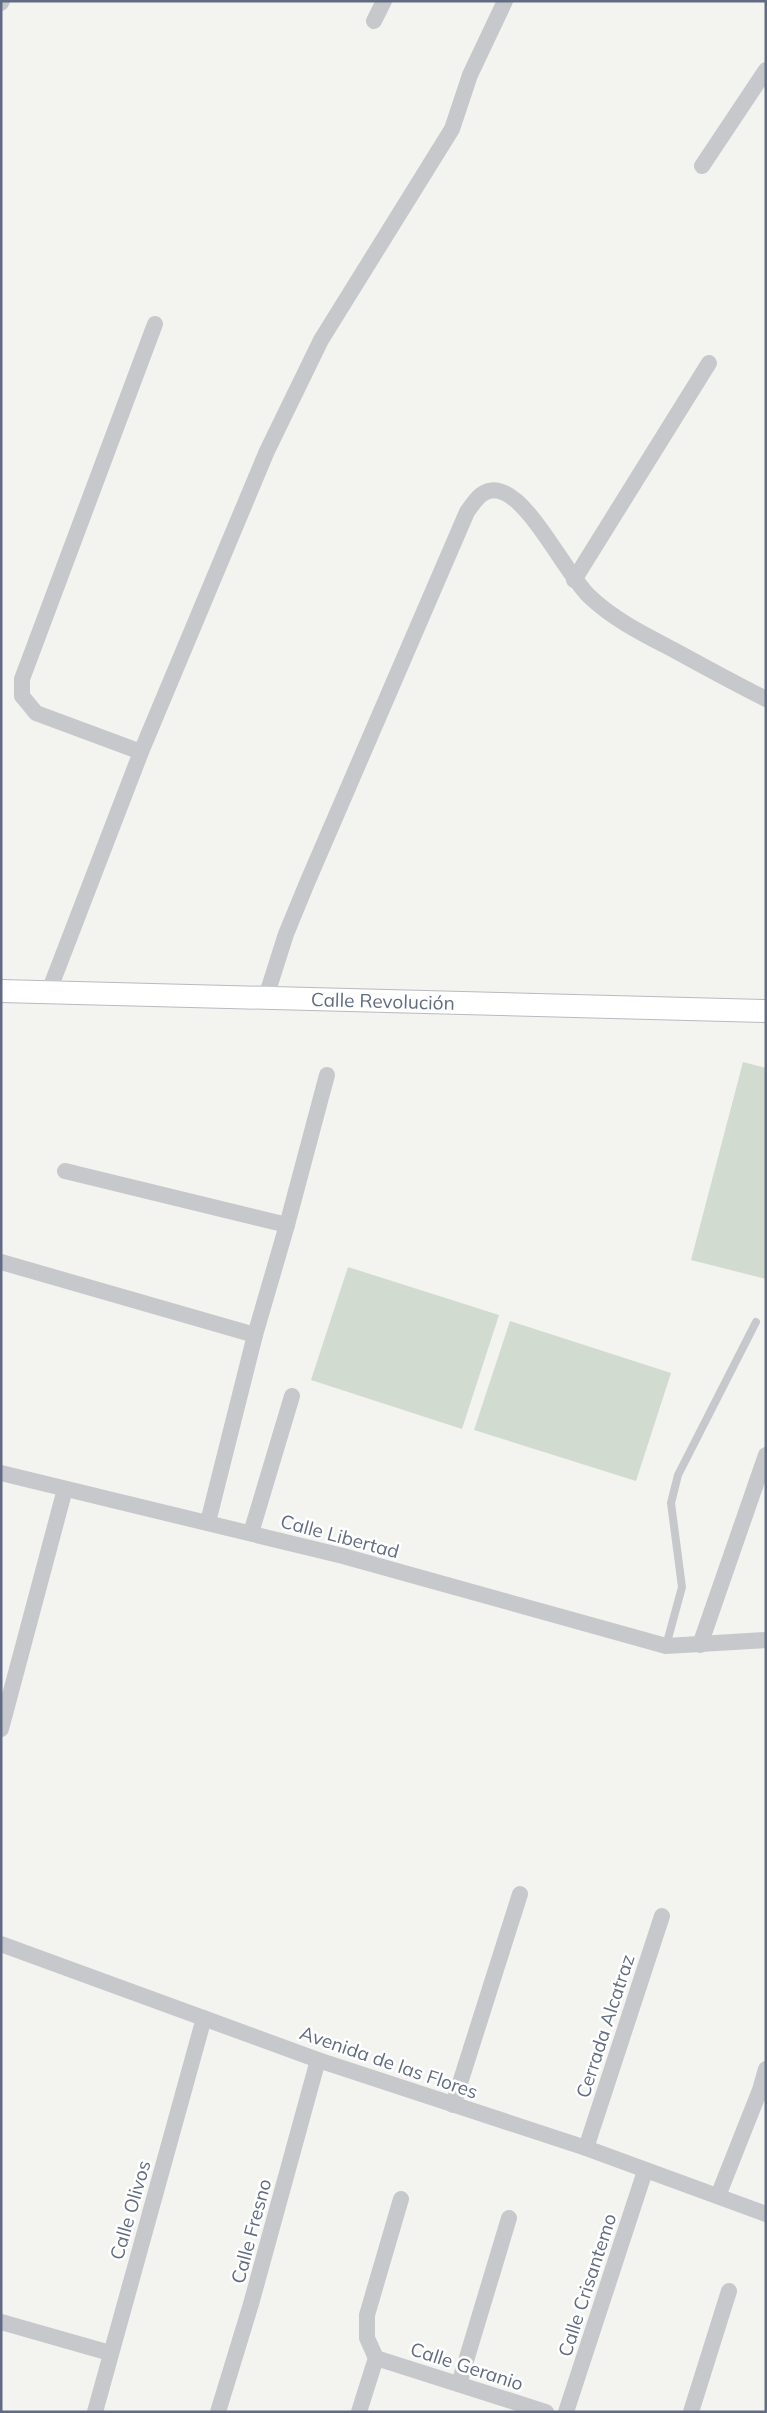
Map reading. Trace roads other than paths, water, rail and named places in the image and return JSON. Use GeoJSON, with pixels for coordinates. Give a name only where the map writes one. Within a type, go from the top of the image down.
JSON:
{"type":"FeatureCollection","features":[{"type":"Feature","properties":{"kind":"street"},"geometry":{"type":"LineString","coordinates":[[374,21],[384,1]]}},
{"type":"Feature","properties":{"kind":"street"},"geometry":{"type":"LineString","coordinates":[[49,991],[141,752],[267,451],[321,340],[452,129],[470,75],[505,1]]}},
{"type":"Feature","properties":{"kind":"street"},"geometry":{"type":"LineString","coordinates":[[702,166],[766,70]]}},
{"type":"Feature","properties":{"kind":"street"},"geometry":{"type":"LineString","coordinates":[[141,752],[36,714],[22,696],[22,679],[155,324]]}},
{"type":"Feature","properties":{"kind":"street"},"geometry":{"type":"LineString","coordinates":[[574,580],[709,363]]}},
{"type":"Feature","properties":{"kind":"street"},"geometry":{"type":"LineString","coordinates":[[266,997],[286,934],[307,883],[463,521],[478,496],[490,490],[499,491],[510,496],[524,507],[574,580],[610,614],[766,699]]}},
{"type":"Feature","properties":{"kind":"street","name":"Calle Revolución"},"geometry":{"type":"LineString","coordinates":[[1,991],[766,1011]]}},
{"type":"Feature","properties":{"kind":"street"},"geometry":{"type":"LineString","coordinates":[[208,1522],[255,1335],[327,1075]]}},
{"type":"Feature","properties":{"kind":"street"},"geometry":{"type":"LineString","coordinates":[[65,1171],[287,1225]]}},
{"type":"Feature","properties":{"kind":"street"},"geometry":{"type":"LineString","coordinates":[[1,1262],[255,1335]]}},
{"type":"Feature","properties":{"kind":"street"},"geometry":{"type":"LineString","coordinates":[[251,1533],[292,1396]]}},
{"type":"Feature","properties":{"kind":"street"},"geometry":{"type":"LineString","coordinates":[[700,1646],[766,1455]]}},
{"type":"Feature","properties":{"kind":"street","name":"Calle Libertad"},"geometry":{"type":"LineString","coordinates":[[1,1472],[251,1533],[666,1646]]}},
{"type":"Feature","properties":{"kind":"street"},"geometry":{"type":"LineString","coordinates":[[1,1728],[65,1488]]}},
{"type":"Feature","properties":{"kind":"street"},"geometry":{"type":"LineString","coordinates":[[666,1646],[700,1646],[766,1640]]}},
{"type":"Feature","properties":{"kind":"street"},"geometry":{"type":"LineString","coordinates":[[453,2105],[520,1894]]}},
{"type":"Feature","properties":{"kind":"street","name":"Cerrada Alcatraz"},"geometry":{"type":"LineString","coordinates":[[586,2148],[662,1916]]}},
{"type":"Feature","properties":{"kind":"street","name":"Avenida de las Flores"},"geometry":{"type":"LineString","coordinates":[[1,1944],[318,2060],[586,2148],[766,2214]]}},
{"type":"Feature","properties":{"kind":"street","name":"Calle Olivos"},"geometry":{"type":"LineString","coordinates":[[95,2412],[204,2018]]}},
{"type":"Feature","properties":{"kind":"street","name":"Calle Fresno"},"geometry":{"type":"LineString","coordinates":[[218,2412],[251,2304],[318,2060]]}},
{"type":"Feature","properties":{"kind":"street"},"geometry":{"type":"LineString","coordinates":[[718,2196],[760,2090],[766,2069]]}},
{"type":"Feature","properties":{"kind":"street","name":"Calle Crisantemo"},"geometry":{"type":"LineString","coordinates":[[566,2412],[645,2171]]}},
{"type":"Feature","properties":{"kind":"street"},"geometry":{"type":"LineString","coordinates":[[359,2412],[376,2358],[367,2338],[368,2315],[401,2199]]}},
{"type":"Feature","properties":{"kind":"street"},"geometry":{"type":"LineString","coordinates":[[459,2384],[509,2218]]}},
{"type":"Feature","properties":{"kind":"street"},"geometry":{"type":"LineString","coordinates":[[690,2412],[729,2291]]}},
{"type":"Feature","properties":{"kind":"street"},"geometry":{"type":"LineString","coordinates":[[1,2322],[110,2353]]}},
{"type":"Feature","properties":{"kind":"street","name":"Calle Geranio"},"geometry":{"type":"LineString","coordinates":[[376,2358],[546,2412]]}},
{"type":"Feature","properties":{"kind":"lane"},"geometry":{"type":"LineString","coordinates":[[666,1646],[682,1587],[671,1503],[678,1475],[756,1322]]}}]}
